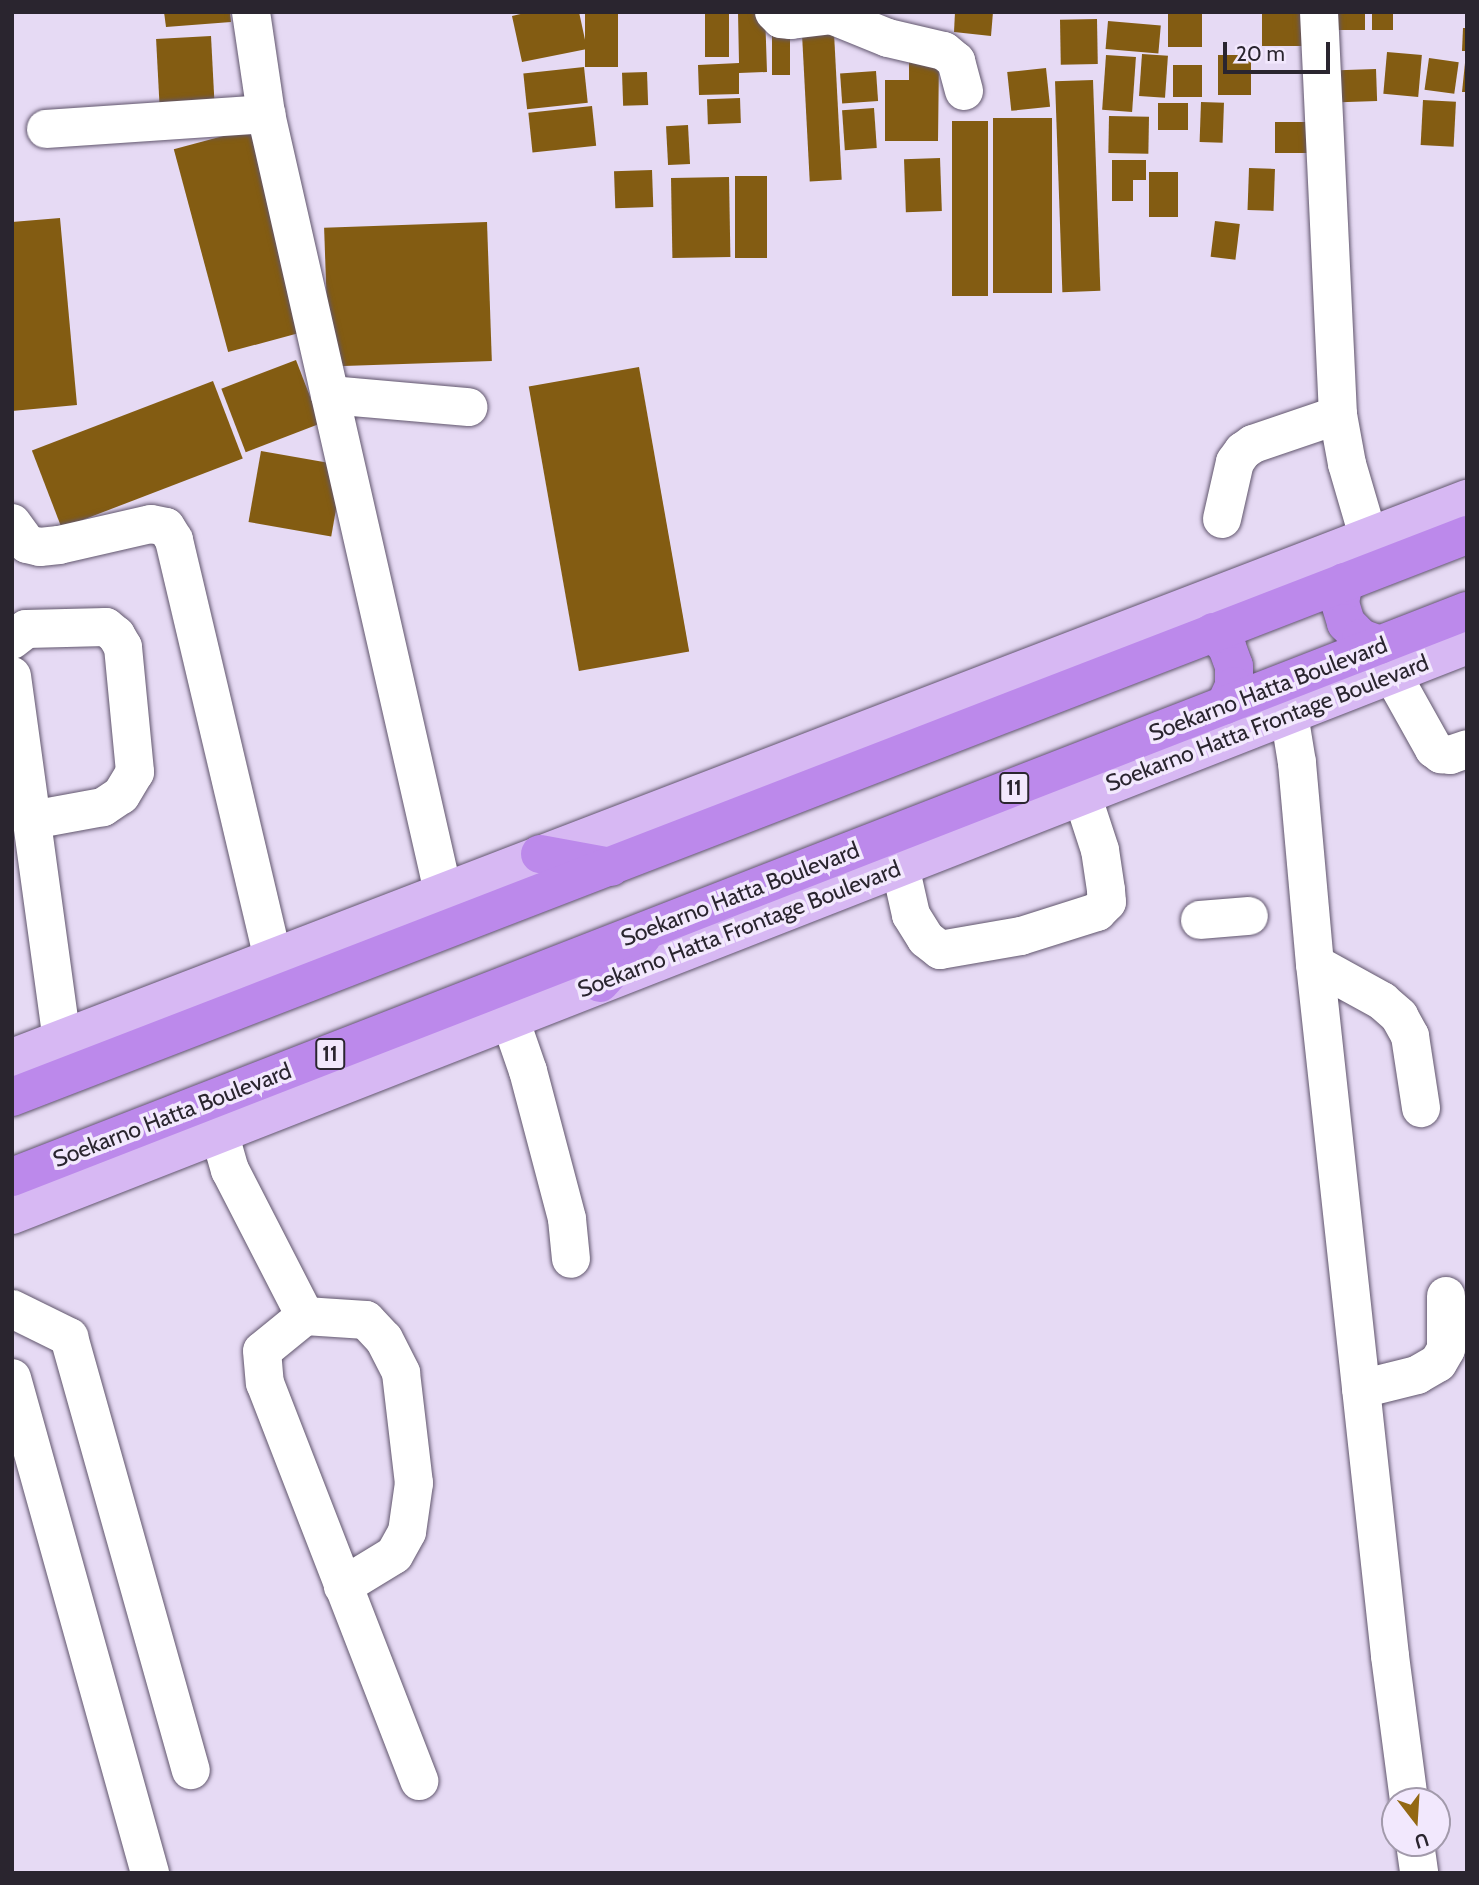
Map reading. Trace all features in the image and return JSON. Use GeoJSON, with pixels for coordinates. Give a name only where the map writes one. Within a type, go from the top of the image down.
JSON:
{"type":"FeatureCollection","features":[{"type":"Feature","properties":{"kind":"highway"},"geometry":{"type":"LineString","coordinates":[[12,1097],[1467,535]]}},
{"type":"Feature","properties":{"kind":"highway"},"geometry":{"type":"LineString","coordinates":[[1344,582],[1340,603],[1346,623],[1386,660]]}},
{"type":"Feature","properties":{"kind":"highway","name":"Soekarno Hatta Boulevard"},"geometry":{"type":"LineString","coordinates":[[12,1177],[1225,705],[1386,660],[1467,611]]}},
{"type":"Feature","properties":{"kind":"highway"},"geometry":{"type":"LineString","coordinates":[[1213,632],[1227,647],[1234,666],[1234,686],[1225,705]]}},
{"type":"Feature","properties":{"kind":"highway"},"geometry":{"type":"LineString","coordinates":[[540,854],[611,867]]}},
{"type":"Feature","properties":{"kind":"highway"},"geometry":{"type":"LineString","coordinates":[[600,983],[648,930]]}},
{"type":"Feature","properties":{"kind":"main road"},"geometry":{"type":"LineString","coordinates":[[12,1058],[1467,499]]}},
{"type":"Feature","properties":{"kind":"main road","name":"Soekarno Hatta Frontage Boulevard"},"geometry":{"type":"LineString","coordinates":[[12,1216],[219,1132],[1289,714],[1386,660],[1467,645]]}},
{"type":"Feature","properties":{"kind":"street"},"geometry":{"type":"LineString","coordinates":[[251,12],[266,114],[443,892]]}},
{"type":"Feature","properties":{"kind":"street"},"geometry":{"type":"LineString","coordinates":[[774,12],[780,19],[791,20],[831,15],[888,38],[944,51],[956,61],[964,92]]}},
{"type":"Feature","properties":{"kind":"street"},"geometry":{"type":"LineString","coordinates":[[1319,12],[1338,415],[1347,464],[1368,536]]}},
{"type":"Feature","properties":{"kind":"street"},"geometry":{"type":"LineString","coordinates":[[46,129],[266,114]]}},
{"type":"Feature","properties":{"kind":"street"},"geometry":{"type":"LineString","coordinates":[[330,395],[468,407]]}},
{"type":"Feature","properties":{"kind":"street"},"geometry":{"type":"LineString","coordinates":[[1222,519],[1235,462],[1243,451],[1253,444],[1338,415]]}},
{"type":"Feature","properties":{"kind":"street"},"geometry":{"type":"LineString","coordinates":[[12,523],[27,544],[40,547],[151,524],[166,527],[174,540],[273,958]]}},
{"type":"Feature","properties":{"kind":"street"},"geometry":{"type":"LineString","coordinates":[[12,640],[26,629],[106,626],[116,635],[123,647],[135,772],[121,795],[103,807],[32,820]]}},
{"type":"Feature","properties":{"kind":"street"},"geometry":{"type":"LineString","coordinates":[[1386,660],[1434,749],[1441,754],[1450,755],[1467,750]]}},
{"type":"Feature","properties":{"kind":"street"},"geometry":{"type":"LineString","coordinates":[[12,676],[62,1039]]}},
{"type":"Feature","properties":{"kind":"street"},"geometry":{"type":"LineString","coordinates":[[1289,714],[1297,763],[1315,964],[1407,1787]]}},
{"type":"Feature","properties":{"kind":"street"},"geometry":{"type":"LineString","coordinates":[[900,866],[911,915],[926,939],[940,950],[1021,936],[1097,912],[1107,902],[1106,890],[1100,850],[1082,795]]}},
{"type":"Feature","properties":{"kind":"street"},"geometry":{"type":"LineString","coordinates":[[1200,920],[1248,916]]}},
{"type":"Feature","properties":{"kind":"street"},"geometry":{"type":"LineString","coordinates":[[1315,964],[1382,1001],[1399,1016],[1410,1036],[1421,1108]]}},
{"type":"Feature","properties":{"kind":"street"},"geometry":{"type":"LineString","coordinates":[[510,1019],[528,1071],[567,1219],[570,1259]]}},
{"type":"Feature","properties":{"kind":"street"},"geometry":{"type":"LineString","coordinates":[[219,1132],[230,1170],[305,1316]]}},
{"type":"Feature","properties":{"kind":"street"},"geometry":{"type":"LineString","coordinates":[[1362,1389],[1417,1375],[1438,1363],[1446,1349],[1446,1296]]}},
{"type":"Feature","properties":{"kind":"street"},"geometry":{"type":"LineString","coordinates":[[12,1309],[69,1337],[191,1770]]}},
{"type":"Feature","properties":{"kind":"street"},"geometry":{"type":"LineString","coordinates":[[343,1586],[394,1555],[407,1532],[414,1482],[401,1374],[384,1339],[366,1320],[305,1316],[262,1350],[265,1383],[343,1586],[419,1781]]}},
{"type":"Feature","properties":{"kind":"street"},"geometry":{"type":"LineString","coordinates":[[12,1378],[150,1873]]}},
{"type":"Feature","properties":{"kind":"building"},"geometry":{"type":"Polygon","coordinates":[[[164,12],[230,12],[231,22],[166,27],[164,12]]]}},
{"type":"Feature","properties":{"kind":"building"},"geometry":{"type":"Polygon","coordinates":[[[529,12],[579,12],[587,49],[522,62],[512,16],[529,12]]]}},
{"type":"Feature","properties":{"kind":"building"},"geometry":{"type":"Polygon","coordinates":[[[585,12],[618,12],[618,67],[585,67],[585,12]]]}},
{"type":"Feature","properties":{"kind":"building"},"geometry":{"type":"Polygon","coordinates":[[[705,12],[729,12],[729,57],[705,57],[705,12]]]}},
{"type":"Feature","properties":{"kind":"building"},"geometry":{"type":"Polygon","coordinates":[[[738,12],[765,12],[767,72],[739,73],[739,94],[699,95],[698,65],[739,63],[738,12]]]}},
{"type":"Feature","properties":{"kind":"building"},"geometry":{"type":"Polygon","coordinates":[[[955,12],[993,12],[991,36],[954,32],[955,12]]]}},
{"type":"Feature","properties":{"kind":"building"},"geometry":{"type":"Polygon","coordinates":[[[1168,12],[1202,12],[1202,47],[1168,47],[1168,12]]]}},
{"type":"Feature","properties":{"kind":"building"},"geometry":{"type":"Polygon","coordinates":[[[1262,12],[1309,12],[1309,46],[1262,46],[1262,12]]]}},
{"type":"Feature","properties":{"kind":"building"},"geometry":{"type":"Polygon","coordinates":[[[1336,12],[1365,12],[1365,30],[1336,30],[1336,12]]]}},
{"type":"Feature","properties":{"kind":"building"},"geometry":{"type":"Polygon","coordinates":[[[1372,12],[1393,12],[1393,30],[1372,30],[1372,12]]]}},
{"type":"Feature","properties":{"kind":"building"},"geometry":{"type":"Polygon","coordinates":[[[1097,19],[1098,64],[1061,65],[1060,20],[1097,19]]]}},
{"type":"Feature","properties":{"kind":"building"},"geometry":{"type":"Polygon","coordinates":[[[1108,21],[1161,26],[1158,54],[1106,49],[1108,21]]]}},
{"type":"Feature","properties":{"kind":"building"},"geometry":{"type":"Polygon","coordinates":[[[1463,28],[1467,28],[1467,51],[1462,51],[1463,28]]]}},
{"type":"Feature","properties":{"kind":"building"},"geometry":{"type":"Polygon","coordinates":[[[834,33],[842,180],[810,181],[802,35],[834,33]]]}},
{"type":"Feature","properties":{"kind":"building"},"geometry":{"type":"Polygon","coordinates":[[[772,35],[790,35],[790,75],[772,75],[772,35]]]}},
{"type":"Feature","properties":{"kind":"building"},"geometry":{"type":"Polygon","coordinates":[[[211,36],[215,115],[160,118],[156,39],[211,36]]]}},
{"type":"Feature","properties":{"kind":"building"},"geometry":{"type":"Polygon","coordinates":[[[1387,52],[1422,55],[1418,97],[1383,94],[1387,52]]]}},
{"type":"Feature","properties":{"kind":"building"},"geometry":{"type":"Polygon","coordinates":[[[1142,54],[1168,56],[1165,98],[1139,96],[1142,54]]]}},
{"type":"Feature","properties":{"kind":"building"},"geometry":{"type":"Polygon","coordinates":[[[1106,55],[1136,57],[1132,112],[1102,110],[1106,55]]]}},
{"type":"Feature","properties":{"kind":"building"},"geometry":{"type":"Polygon","coordinates":[[[1218,55],[1251,55],[1251,95],[1218,95],[1218,55]]]}},
{"type":"Feature","properties":{"kind":"building"},"geometry":{"type":"Polygon","coordinates":[[[909,57],[939,58],[938,141],[885,141],[885,80],[909,80],[909,57]]]}},
{"type":"Feature","properties":{"kind":"building"},"geometry":{"type":"Polygon","coordinates":[[[1429,58],[1459,62],[1454,94],[1425,90],[1429,58]]]}},
{"type":"Feature","properties":{"kind":"building"},"geometry":{"type":"Polygon","coordinates":[[[1465,63],[1467,92],[1462,92],[1465,63]]]}},
{"type":"Feature","properties":{"kind":"building"},"geometry":{"type":"Polygon","coordinates":[[[1173,65],[1202,65],[1202,97],[1173,97],[1173,65]]]}},
{"type":"Feature","properties":{"kind":"building"},"geometry":{"type":"Polygon","coordinates":[[[584,67],[588,103],[527,109],[523,73],[584,67]]]}},
{"type":"Feature","properties":{"kind":"building"},"geometry":{"type":"Polygon","coordinates":[[[1046,68],[1050,107],[1011,111],[1007,72],[1046,68]]]}},
{"type":"Feature","properties":{"kind":"building"},"geometry":{"type":"Polygon","coordinates":[[[1376,69],[1377,101],[1340,102],[1339,70],[1376,69]]]}},
{"type":"Feature","properties":{"kind":"building"},"geometry":{"type":"Polygon","coordinates":[[[876,71],[878,101],[842,103],[840,74],[876,71]]]}},
{"type":"Feature","properties":{"kind":"building"},"geometry":{"type":"Polygon","coordinates":[[[647,72],[648,105],[623,106],[622,73],[647,72]]]}},
{"type":"Feature","properties":{"kind":"building"},"geometry":{"type":"Polygon","coordinates":[[[1093,80],[1100,291],[1062,292],[1055,81],[1093,80]]]}},
{"type":"Feature","properties":{"kind":"building"},"geometry":{"type":"Polygon","coordinates":[[[740,98],[741,123],[708,124],[707,99],[740,98]]]}},
{"type":"Feature","properties":{"kind":"building"},"geometry":{"type":"Polygon","coordinates":[[[1423,100],[1456,102],[1454,147],[1421,145],[1423,100]]]}},
{"type":"Feature","properties":{"kind":"building"},"geometry":{"type":"Polygon","coordinates":[[[1201,102],[1224,103],[1223,143],[1200,142],[1201,102]]]}},
{"type":"Feature","properties":{"kind":"building"},"geometry":{"type":"Polygon","coordinates":[[[1158,103],[1188,103],[1188,130],[1158,130],[1158,103]]]}},
{"type":"Feature","properties":{"kind":"building"},"geometry":{"type":"Polygon","coordinates":[[[592,106],[596,146],[533,152],[528,113],[592,106]]]}},
{"type":"Feature","properties":{"kind":"building"},"geometry":{"type":"Polygon","coordinates":[[[874,108],[877,148],[845,150],[842,110],[874,108]]]}},
{"type":"Feature","properties":{"kind":"building"},"geometry":{"type":"Polygon","coordinates":[[[1109,116],[1149,117],[1148,154],[1108,153],[1109,116]]]}},
{"type":"Feature","properties":{"kind":"building"},"geometry":{"type":"Polygon","coordinates":[[[993,118],[1052,118],[1052,293],[993,293],[993,118]]]}},
{"type":"Feature","properties":{"kind":"building"},"geometry":{"type":"Polygon","coordinates":[[[952,121],[988,121],[988,296],[952,296],[952,121]]]}},
{"type":"Feature","properties":{"kind":"building"},"geometry":{"type":"Polygon","coordinates":[[[1275,122],[1316,122],[1316,153],[1275,153],[1275,122]]]}},
{"type":"Feature","properties":{"kind":"building"},"geometry":{"type":"Polygon","coordinates":[[[688,125],[690,164],[668,165],[666,126],[688,125]]]}},
{"type":"Feature","properties":{"kind":"building"},"geometry":{"type":"Polygon","coordinates":[[[253,128],[307,331],[228,352],[174,149],[253,128]]]}},
{"type":"Feature","properties":{"kind":"building"},"geometry":{"type":"Polygon","coordinates":[[[940,158],[942,211],[906,212],[904,159],[940,158]]]}},
{"type":"Feature","properties":{"kind":"building"},"geometry":{"type":"Polygon","coordinates":[[[1112,160],[1146,160],[1146,180],[1133,180],[1133,201],[1112,201],[1112,160]]]}},
{"type":"Feature","properties":{"kind":"building"},"geometry":{"type":"Polygon","coordinates":[[[1249,168],[1275,169],[1274,211],[1248,210],[1249,168]]]}},
{"type":"Feature","properties":{"kind":"building"},"geometry":{"type":"Polygon","coordinates":[[[652,170],[653,207],[615,208],[614,171],[652,170]]]}},
{"type":"Feature","properties":{"kind":"building"},"geometry":{"type":"Polygon","coordinates":[[[1149,172],[1178,172],[1178,217],[1149,217],[1149,172]]]}},
{"type":"Feature","properties":{"kind":"building"},"geometry":{"type":"Polygon","coordinates":[[[735,176],[767,176],[767,258],[735,258],[735,176]]]}},
{"type":"Feature","properties":{"kind":"building"},"geometry":{"type":"Polygon","coordinates":[[[729,177],[730,257],[672,258],[671,178],[729,177]]]}},
{"type":"Feature","properties":{"kind":"building"},"geometry":{"type":"Polygon","coordinates":[[[60,218],[77,405],[12,411],[12,222],[60,218]]]}},
{"type":"Feature","properties":{"kind":"building"},"geometry":{"type":"Polygon","coordinates":[[[1215,221],[1240,224],[1235,260],[1211,257],[1215,221]]]}},
{"type":"Feature","properties":{"kind":"building"},"geometry":{"type":"Polygon","coordinates":[[[487,222],[492,361],[329,367],[324,228],[487,222]]]}},
{"type":"Feature","properties":{"kind":"building"},"geometry":{"type":"Polygon","coordinates":[[[296,360],[320,423],[246,452],[221,389],[296,360]]]}},
{"type":"Feature","properties":{"kind":"building"},"geometry":{"type":"Polygon","coordinates":[[[639,367],[689,652],[579,671],[529,386],[639,367]]]}},
{"type":"Feature","properties":{"kind":"building"},"geometry":{"type":"Polygon","coordinates":[[[213,381],[243,458],[62,528],[32,451],[213,381]]]}},
{"type":"Feature","properties":{"kind":"building"},"geometry":{"type":"Polygon","coordinates":[[[261,451],[344,466],[331,536],[248,522],[261,451]]]}}]}
